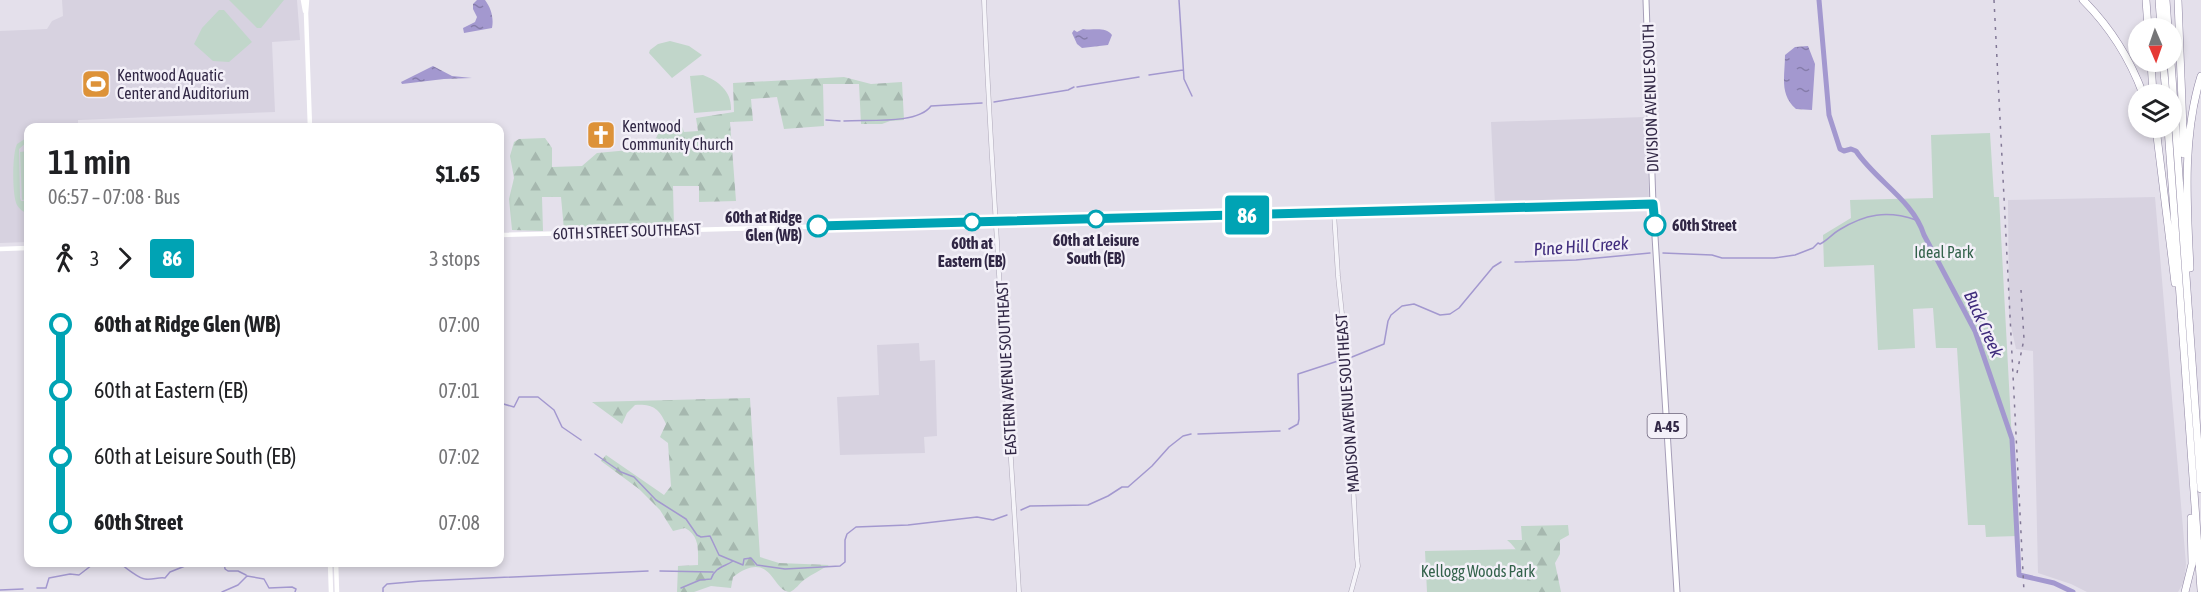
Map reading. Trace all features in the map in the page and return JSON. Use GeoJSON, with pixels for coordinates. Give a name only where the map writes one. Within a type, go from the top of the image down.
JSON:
{"type":"FeatureCollection","features":[{"type":"Feature","properties":{"kind":"highway"},"geometry":{"type":"LineString","coordinates":[[2083,0],[2102,20],[2120,45],[2139,84]]}},
{"type":"Feature","properties":{"kind":"highway"},"geometry":{"type":"LineString","coordinates":[[2146,0],[2147,18]]}},
{"type":"Feature","properties":{"kind":"highway"},"geometry":{"type":"LineString","coordinates":[[2159,0],[2160,18]]}},
{"type":"Feature","properties":{"kind":"highway"},"geometry":{"type":"LineString","coordinates":[[2166,0],[2167,18]]}},
{"type":"Feature","properties":{"kind":"highway"},"geometry":{"type":"LineString","coordinates":[[2178,0],[2196,375],[2195,411]]}},
{"type":"Feature","properties":{"kind":"highway"},"geometry":{"type":"LineString","coordinates":[[2171,72],[2201,489]]}},
{"type":"Feature","properties":{"kind":"highway"},"geometry":{"type":"LineString","coordinates":[[2188,229],[2190,128],[2201,76]]}},
{"type":"Feature","properties":{"kind":"highway"},"geometry":{"type":"LineString","coordinates":[[2156,138],[2186,374]]}},
{"type":"Feature","properties":{"kind":"highway"},"geometry":{"type":"LineString","coordinates":[[2169,138],[2201,590]]}},
{"type":"Feature","properties":{"kind":"highway"},"geometry":{"type":"LineString","coordinates":[[2185,592],[2192,560],[2191,447]]}},
{"type":"Feature","properties":{"kind":"main road"},"geometry":{"type":"LineString","coordinates":[[305,0],[310,123]]}},
{"type":"Feature","properties":{"kind":"main road","name":"DIVISION AVENUE SOUTH"},"geometry":{"type":"LineString","coordinates":[[1646,0],[1653,204],[1677,592]]}},
{"type":"Feature","properties":{"kind":"main road","name":"60TH STREET SOUTHEAST"},"geometry":{"type":"LineString","coordinates":[[504,235],[1653,204]]}},
{"type":"Feature","properties":{"kind":"main road"},"geometry":{"type":"LineString","coordinates":[[0,249],[24,248]]}},
{"type":"Feature","properties":{"kind":"main road"},"geometry":{"type":"LineString","coordinates":[[330,567],[331,592]]}},
{"type":"Feature","properties":{"kind":"main road"},"geometry":{"type":"LineString","coordinates":[[336,567],[337,592]]}},
{"type":"Feature","properties":{"kind":"street","name":"EASTERN AVENUE SOUTHEAST"},"geometry":{"type":"LineString","coordinates":[[984,0],[991,161],[1019,592]]}},
{"type":"Feature","properties":{"kind":"street","name":"MADISON AVENUE SOUTHEAST"},"geometry":{"type":"LineString","coordinates":[[1334,213],[1346,352],[1358,566],[1352,592]]}},
{"type":"Feature","properties":{"kind":"shaded area"},"geometry":{"type":"Polygon","coordinates":[[[62,0],[297,0],[300,40],[272,42],[275,112],[78,120],[78,123],[24,123],[24,242],[0,243],[0,31],[47,29],[52,21],[63,16],[62,0]]]}},
{"type":"Feature","properties":{"kind":"shaded area"},"geometry":{"type":"Polygon","coordinates":[[[1645,117],[1649,199],[1495,204],[1491,122],[1645,117]]]}},
{"type":"Feature","properties":{"kind":"shaded area"},"geometry":{"type":"Polygon","coordinates":[[[2155,197],[2186,564],[2184,582],[2178,592],[2087,592],[2038,573],[2033,351],[2016,349],[2009,317],[2008,200],[2155,197]]]}},
{"type":"Feature","properties":{"kind":"shaded area"},"geometry":{"type":"Polygon","coordinates":[[[919,343],[920,361],[935,360],[937,436],[924,437],[925,453],[840,455],[837,397],[879,395],[877,345],[919,343]]]}},
{"type":"Feature","properties":{"kind":"green space"},"geometry":{"type":"Polygon","coordinates":[[[229,0],[284,0],[261,28],[257,28],[229,0]]]}},
{"type":"Feature","properties":{"kind":"green space"},"geometry":{"type":"Polygon","coordinates":[[[219,10],[224,10],[252,42],[229,62],[213,61],[194,44],[202,28],[219,10]]]}},
{"type":"Feature","properties":{"kind":"green space"},"geometry":{"type":"Polygon","coordinates":[[[670,41],[689,46],[702,55],[672,78],[649,53],[658,44],[670,41]]]}},
{"type":"Feature","properties":{"kind":"green space"},"geometry":{"type":"Polygon","coordinates":[[[703,75],[714,80],[727,93],[731,110],[694,113],[690,76],[703,75]]]}},
{"type":"Feature","properties":{"kind":"green space"},"geometry":{"type":"Polygon","coordinates":[[[844,77],[871,84],[902,82],[904,120],[882,124],[861,124],[859,84],[823,84],[824,126],[784,129],[777,97],[751,99],[753,121],[730,122],[736,201],[699,202],[699,186],[673,186],[674,228],[564,230],[561,197],[542,197],[543,231],[512,230],[509,199],[514,178],[510,156],[514,142],[519,139],[545,138],[552,148],[552,167],[582,166],[597,153],[651,148],[664,122],[680,121],[684,132],[698,131],[696,118],[734,112],[733,83],[844,77]]]}},
{"type":"Feature","properties":{"kind":"green space","name":"Ideal Park"},"geometry":{"type":"Polygon","coordinates":[[[1990,133],[1994,197],[1999,197],[2017,536],[1986,537],[1985,525],[1968,525],[1957,348],[1936,348],[1933,308],[1913,309],[1915,348],[1878,350],[1874,265],[1824,267],[1823,235],[1851,218],[1850,200],[1933,198],[1931,135],[1990,133]]]}},
{"type":"Feature","properties":{"kind":"green space"},"geometry":{"type":"Polygon","coordinates":[[[24,140],[24,145],[19,149],[20,198],[24,201],[24,212],[17,205],[14,193],[14,156],[17,144],[24,140]]]}},
{"type":"Feature","properties":{"kind":"green space"},"geometry":{"type":"Polygon","coordinates":[[[20,152],[24,152],[24,200],[22,200],[20,152]]]}},
{"type":"Feature","properties":{"kind":"green space"},"geometry":{"type":"Polygon","coordinates":[[[750,398],[760,557],[779,563],[829,565],[802,581],[790,592],[779,586],[763,569],[756,567],[746,569],[733,577],[731,588],[711,586],[694,592],[677,592],[678,566],[698,565],[696,539],[685,528],[673,531],[660,510],[639,489],[601,461],[606,455],[664,495],[671,486],[668,443],[660,437],[666,424],[661,414],[650,406],[635,405],[627,413],[622,424],[592,402],[750,398]]]}},
{"type":"Feature","properties":{"kind":"green space"},"geometry":{"type":"Polygon","coordinates":[[[1568,525],[1569,535],[1560,540],[1560,554],[1555,563],[1561,592],[1529,592],[1520,557],[1507,540],[1522,540],[1521,526],[1568,525]]]}},
{"type":"Feature","properties":{"kind":"green space","name":"Kellogg Woods Park"},"geometry":{"type":"Polygon","coordinates":[[[1530,549],[1531,592],[1427,592],[1425,551],[1530,549]]]}},
{"type":"Feature","properties":{"kind":"water"},"geometry":{"type":"Polygon","coordinates":[[[477,0],[485,0],[489,6],[492,28],[464,33],[463,28],[475,22],[477,17],[473,4],[477,0]]]}},
{"type":"Feature","properties":{"kind":"water"},"geometry":{"type":"Polygon","coordinates":[[[1083,29],[1109,32],[1112,35],[1108,45],[1082,48],[1077,44],[1072,33],[1074,30],[1077,32],[1083,29]]]}},
{"type":"Feature","properties":{"kind":"water"},"geometry":{"type":"Polygon","coordinates":[[[1808,46],[1815,64],[1812,110],[1796,109],[1785,91],[1785,55],[1795,47],[1808,46]]]}},
{"type":"Feature","properties":{"kind":"water"},"geometry":{"type":"Polygon","coordinates":[[[433,66],[452,76],[472,78],[402,84],[401,82],[433,66]]]}},
{"type":"Feature","properties":{"kind":"waterway"},"geometry":{"type":"LineString","coordinates":[[1179,0],[1184,79],[1192,96]]}},
{"type":"Feature","properties":{"kind":"waterway","name":"Buck Creek"},"geometry":{"type":"LineString","coordinates":[[1819,0],[1829,115],[1840,149],[1856,151],[1912,211],[1975,331],[2012,439],[2019,575],[2054,583],[2073,592]]}},
{"type":"Feature","properties":{"kind":"waterway"},"geometry":{"type":"LineString","coordinates":[[1149,75],[1183,70]]}},
{"type":"Feature","properties":{"kind":"waterway"},"geometry":{"type":"LineString","coordinates":[[1077,87],[1139,77]]}},
{"type":"Feature","properties":{"kind":"waterway"},"geometry":{"type":"LineString","coordinates":[[994,102],[1068,90],[1074,87]]}},
{"type":"Feature","properties":{"kind":"waterway"},"geometry":{"type":"LineString","coordinates":[[844,121],[903,119],[924,112],[931,106],[982,103]]}},
{"type":"Feature","properties":{"kind":"waterway"},"geometry":{"type":"LineString","coordinates":[[826,120],[840,121]]}},
{"type":"Feature","properties":{"kind":"waterway","name":"Pine Hill Creek"},"geometry":{"type":"LineString","coordinates":[[1663,253],[1712,255],[1722,258],[1774,258],[1795,255],[1813,248],[1839,230],[1867,217],[1895,215],[1916,220]]}},
{"type":"Feature","properties":{"kind":"waterway","name":"Pine Hill Creek"},"geometry":{"type":"LineString","coordinates":[[1515,262],[1576,260],[1650,253]]}},
{"type":"Feature","properties":{"kind":"waterway","name":"Pine Hill Creek"},"geometry":{"type":"LineString","coordinates":[[1352,357],[1384,344],[1388,321],[1391,315],[1402,306],[1414,304],[1440,315],[1450,314],[1459,308],[1493,267],[1501,262]]}},
{"type":"Feature","properties":{"kind":"waterway"},"geometry":{"type":"LineString","coordinates":[[1289,429],[1298,424],[1299,419],[1298,374],[1341,360]]}},
{"type":"Feature","properties":{"kind":"waterway"},"geometry":{"type":"LineString","coordinates":[[504,404],[514,407],[519,397],[538,397],[554,410],[562,427],[581,440]]}},
{"type":"Feature","properties":{"kind":"waterway"},"geometry":{"type":"LineString","coordinates":[[1198,434],[1280,431]]}},
{"type":"Feature","properties":{"kind":"waterway"},"geometry":{"type":"LineString","coordinates":[[1021,510],[1030,506],[1088,505],[1122,487],[1128,487],[1169,447],[1183,436],[1191,434]]}},
{"type":"Feature","properties":{"kind":"waterway"},"geometry":{"type":"LineString","coordinates":[[595,454],[621,472],[634,477],[656,500],[686,519],[697,535],[710,536],[719,555],[743,565],[744,559],[751,558],[757,565],[785,569],[840,566],[845,562],[847,534],[856,527],[908,525],[977,517],[993,520],[1007,515]]}},
{"type":"Feature","properties":{"kind":"waterway"},"geometry":{"type":"LineString","coordinates":[[681,588],[700,580],[711,579],[717,570],[733,561]]}},
{"type":"Feature","properties":{"kind":"waterway"},"geometry":{"type":"LineString","coordinates":[[37,588],[46,588],[49,578],[70,574],[79,575],[89,567]]}},
{"type":"Feature","properties":{"kind":"waterway"},"geometry":{"type":"LineString","coordinates":[[125,567],[136,575],[148,579],[165,578],[170,572],[182,567]]}},
{"type":"Feature","properties":{"kind":"waterway"},"geometry":{"type":"LineString","coordinates":[[225,567],[228,571],[238,571],[246,575]]}},
{"type":"Feature","properties":{"kind":"waterway"},"geometry":{"type":"LineString","coordinates":[[383,592],[387,584],[421,581],[648,571]]}},
{"type":"Feature","properties":{"kind":"waterway"},"geometry":{"type":"LineString","coordinates":[[660,571],[713,572]]}},
{"type":"Feature","properties":{"kind":"waterway"},"geometry":{"type":"LineString","coordinates":[[222,592],[238,585],[247,576],[264,579],[269,588],[292,587],[296,589],[295,592]]}},
{"type":"Feature","properties":{"kind":"waterway"},"geometry":{"type":"LineString","coordinates":[[0,590],[23,589]]}},
{"type":"Feature","properties":{"kind":"railway"},"geometry":{"type":"LineString","coordinates":[[1994,0],[2024,592]]}},
{"type":"Feature","properties":{"kind":"railway"},"geometry":{"type":"LineString","coordinates":[[2017,373],[2024,339],[2021,290]]}},
{"type":"Feature","properties":{"kind":"bus line","name":"86"},"geometry":{"type":"LineString","coordinates":[[818,226],[1653,204],[1655,225]]}},
{"type":"Feature","properties":{"kind":"place","name":"Kentwood Aquatic Center and Auditorium"},"geometry":{"type":"Point","coordinates":[96,84]}},
{"type":"Feature","properties":{"kind":"place","name":"Kentwood Community Church"},"geometry":{"type":"Point","coordinates":[601,135]}},
{"type":"Feature","properties":{"kind":"place","name":"60th at Leisure South (EB)"},"geometry":{"type":"Point","coordinates":[1096,219]}},
{"type":"Feature","properties":{"kind":"place","name":"60th at Eastern (EB)"},"geometry":{"type":"Point","coordinates":[972,222]}},
{"type":"Feature","properties":{"kind":"place","name":"60th Street"},"geometry":{"type":"Point","coordinates":[1655,225]}},
{"type":"Feature","properties":{"kind":"place","name":"60th at Ridge Glen (WB)"},"geometry":{"type":"Point","coordinates":[818,226]}}]}
